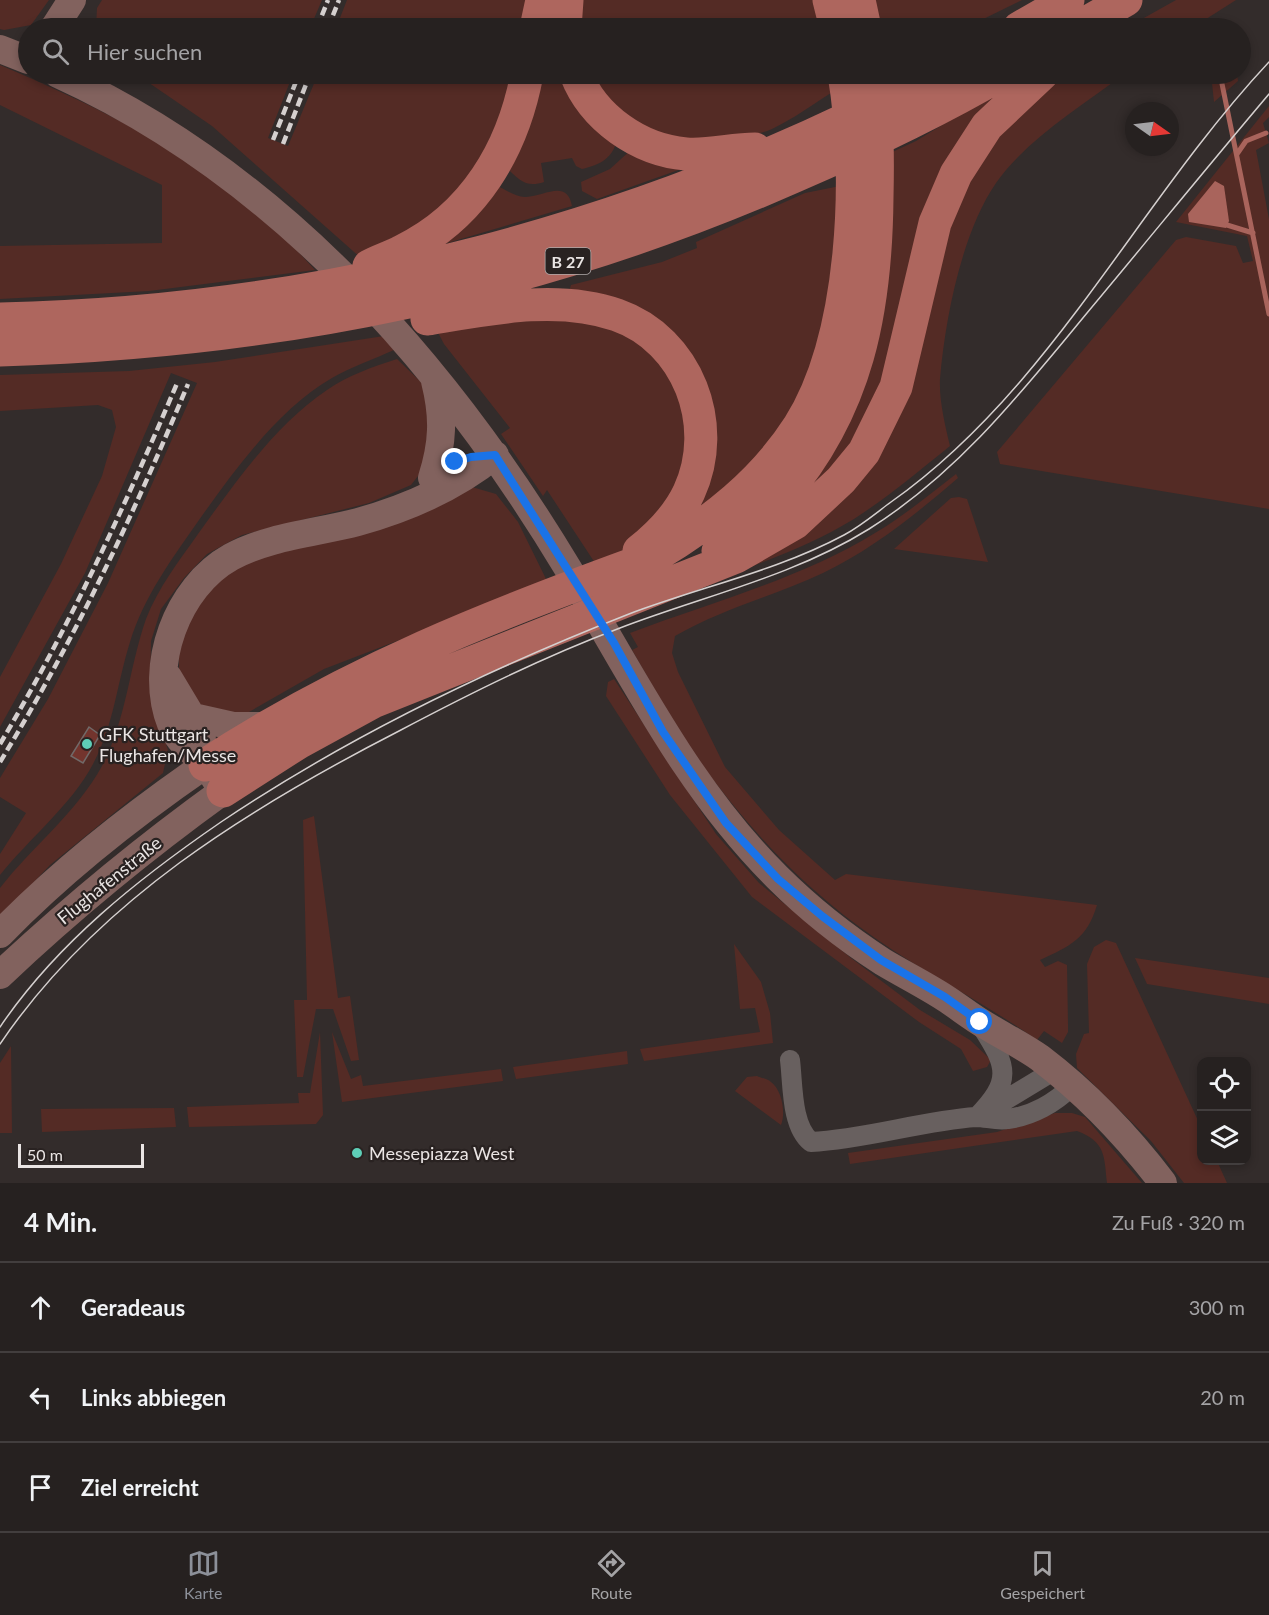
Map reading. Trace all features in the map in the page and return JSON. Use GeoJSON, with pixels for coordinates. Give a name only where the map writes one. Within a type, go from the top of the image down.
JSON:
{"type":"FeatureCollection","features":[{"type":"Feature","properties":{"kind":"highway"},"geometry":{"type":"LineString","coordinates":[[538,18],[543,0]]}},
{"type":"Feature","properties":{"kind":"highway"},"geometry":{"type":"LineString","coordinates":[[566,18],[567,0]]}},
{"type":"Feature","properties":{"kind":"highway"},"geometry":{"type":"LineString","coordinates":[[830,0],[834,18]]}},
{"type":"Feature","properties":{"kind":"highway"},"geometry":{"type":"LineString","coordinates":[[859,0],[863,18]]}},
{"type":"Feature","properties":{"kind":"highway"},"geometry":{"type":"LineString","coordinates":[[1036,18],[1068,0]]}},
{"type":"Feature","properties":{"kind":"highway"},"geometry":{"type":"LineString","coordinates":[[1094,18],[1126,0]]}},
{"type":"Feature","properties":{"kind":"highway"},"geometry":{"type":"LineString","coordinates":[[333,287],[420,241],[466,204],[491,174],[509,138],[525,84]]}},
{"type":"Feature","properties":{"kind":"highway"},"geometry":{"type":"LineString","coordinates":[[582,84],[601,113],[641,142],[686,154],[780,148]]}},
{"type":"Feature","properties":{"kind":"highway"},"geometry":{"type":"LineString","coordinates":[[214,778],[266,726],[347,681],[452,632],[655,556],[685,538],[733,503],[776,457],[806,414],[829,355],[844,292],[849,247],[851,132],[845,84]]}},
{"type":"Feature","properties":{"kind":"highway"},"geometry":{"type":"LineString","coordinates":[[692,573],[779,500],[803,471],[826,438],[856,365],[868,319],[876,253],[877,109],[873,84]]}},
{"type":"Feature","properties":{"kind":"highway","name":"B 27"},"geometry":{"type":"LineString","coordinates":[[0,319],[170,310],[333,287],[471,257],[587,223],[685,188],[815,133],[916,84]]}},
{"type":"Feature","properties":{"kind":"highway","name":"B 27"},"geometry":{"type":"LineString","coordinates":[[0,350],[146,343],[308,322],[423,301],[598,252],[686,222],[818,166],[914,121],[982,84]]}},
{"type":"Feature","properties":{"kind":"highway"},"geometry":{"type":"LineString","coordinates":[[214,778],[298,743],[373,702],[736,556],[769,541],[795,523],[841,480],[864,452],[896,387],[933,232],[956,174],[987,126],[1031,84]]}},
{"type":"Feature","properties":{"kind":"highway"},"geometry":{"type":"LineString","coordinates":[[308,322],[367,328],[458,314],[556,304],[592,308],[617,315],[658,337],[681,365],[694,396],[700,417],[701,446],[689,492],[679,509],[660,534],[605,574]]}},
{"type":"Feature","properties":{"kind":"main road"},"geometry":{"type":"LineString","coordinates":[[0,49],[18,56]]}},
{"type":"Feature","properties":{"kind":"main road"},"geometry":{"type":"LineString","coordinates":[[96,84],[184,144],[291,227],[352,284],[434,376],[495,455],[559,554],[614,643],[663,732],[726,823],[778,879],[881,960],[945,997],[980,1022],[1035,1055],[1120,1132],[1163,1183]]}},
{"type":"Feature","properties":{"kind":"main road"},"geometry":{"type":"LineString","coordinates":[[432,478],[442,444],[443,427],[434,376]]}},
{"type":"Feature","properties":{"kind":"main road"},"geometry":{"type":"LineString","coordinates":[[406,505],[432,478],[455,462],[471,457],[495,455]]}},
{"type":"Feature","properties":{"kind":"main road"},"geometry":{"type":"LineString","coordinates":[[214,778],[180,741],[170,722],[164,695],[164,666],[170,638],[181,608],[208,574],[231,557],[265,543],[358,522],[440,493],[474,472],[495,455]]}},
{"type":"Feature","properties":{"kind":"main road"},"geometry":{"type":"LineString","coordinates":[[164,666],[171,685],[193,717],[205,746],[214,778]]}},
{"type":"Feature","properties":{"kind":"main road"},"geometry":{"type":"LineString","coordinates":[[193,717],[233,726],[266,726]]}},
{"type":"Feature","properties":{"kind":"main road","name":"Flughafenstraße"},"geometry":{"type":"LineString","coordinates":[[0,934],[85,852],[145,806],[214,778]]}},
{"type":"Feature","properties":{"kind":"main road","name":"Flughafenstraße"},"geometry":{"type":"LineString","coordinates":[[0,975],[60,919],[124,866],[214,778]]}},
{"type":"Feature","properties":{"kind":"street"},"geometry":{"type":"LineString","coordinates":[[976,1117],[996,1095],[1003,1074],[1000,1054],[980,1022]]}},
{"type":"Feature","properties":{"kind":"street"},"geometry":{"type":"LineString","coordinates":[[790,1060],[800,1126],[805,1137],[811,1142],[854,1138],[976,1117],[1063,1078]]}},
{"type":"Feature","properties":{"kind":"shaded area"},"geometry":{"type":"Polygon","coordinates":[[[0,0],[49,0],[36,18],[18,18],[18,27],[0,29],[0,0]]]}},
{"type":"Feature","properties":{"kind":"shaded area"},"geometry":{"type":"Polygon","coordinates":[[[102,0],[322,0],[314,18],[96,18],[97,8],[102,0]]]}},
{"type":"Feature","properties":{"kind":"shaded area"},"geometry":{"type":"Polygon","coordinates":[[[347,0],[533,0],[529,18],[340,18],[347,0]]]}},
{"type":"Feature","properties":{"kind":"shaded area"},"geometry":{"type":"Polygon","coordinates":[[[582,0],[823,0],[827,18],[581,18],[582,0]]]}},
{"type":"Feature","properties":{"kind":"shaded area"},"geometry":{"type":"Polygon","coordinates":[[[869,0],[1022,0],[985,18],[874,18],[869,0]]]}},
{"type":"Feature","properties":{"kind":"shaded area"},"geometry":{"type":"Polygon","coordinates":[[[1176,0],[1236,0],[1208,18],[1144,18],[1176,0]]]}},
{"type":"Feature","properties":{"kind":"shaded area"},"geometry":{"type":"Polygon","coordinates":[[[0,65],[18,73],[18,84],[42,84],[103,112],[169,149],[231,191],[268,220],[315,270],[149,291],[0,299],[0,246],[162,243],[162,185],[0,105],[0,65]]]}},
{"type":"Feature","properties":{"kind":"shaded area"},"geometry":{"type":"Polygon","coordinates":[[[151,84],[289,84],[268,138],[288,146],[314,84],[514,84],[460,203],[362,259],[212,126],[151,84]]]}},
{"type":"Feature","properties":{"kind":"shaded area"},"geometry":{"type":"Polygon","coordinates":[[[532,84],[574,84],[617,138],[609,156],[595,165],[582,169],[576,166],[572,158],[541,163],[544,182],[538,184],[523,182],[507,168],[532,84]]]}},
{"type":"Feature","properties":{"kind":"shaded area"},"geometry":{"type":"Polygon","coordinates":[[[598,84],[834,84],[831,93],[772,129],[713,142],[691,143],[651,134],[634,124],[619,111],[598,84]]]}},
{"type":"Feature","properties":{"kind":"shaded area"},"geometry":{"type":"Polygon","coordinates":[[[1047,84],[1110,84],[1039,137],[1023,152],[996,183],[984,203],[957,277],[942,355],[940,396],[950,446],[879,502],[837,529],[784,554],[710,582],[802,528],[927,316],[956,207],[990,145],[1047,84]]]}},
{"type":"Feature","properties":{"kind":"shaded area"},"geometry":{"type":"Polygon","coordinates":[[[1212,84],[1235,84],[1214,102],[1212,84]]]}},
{"type":"Feature","properties":{"kind":"shaded area"},"geometry":{"type":"Polygon","coordinates":[[[993,94],[998,101],[891,366],[836,473],[781,509],[888,154],[916,141],[993,94]]]}},
{"type":"Feature","properties":{"kind":"shaded area"},"geometry":{"type":"Polygon","coordinates":[[[1269,106],[1269,117],[1263,123],[1269,143],[1256,150],[1269,219],[1269,509],[1000,464],[997,452],[1176,240],[1186,237],[1236,246],[1243,263],[1253,261],[1247,236],[1176,222],[1269,106]]]}},
{"type":"Feature","properties":{"kind":"shaded area"},"geometry":{"type":"Polygon","coordinates":[[[633,148],[684,168],[597,199],[582,191],[581,182],[610,169],[633,148]]]}},
{"type":"Feature","properties":{"kind":"shaded area"},"geometry":{"type":"Polygon","coordinates":[[[1215,181],[1224,186],[1229,221],[1226,228],[1189,222],[1188,214],[1215,181]]]}},
{"type":"Feature","properties":{"kind":"shaded area"},"geometry":{"type":"Polygon","coordinates":[[[496,185],[522,197],[560,191],[569,198],[572,206],[444,244],[496,185]]]}},
{"type":"Feature","properties":{"kind":"shaded area"},"geometry":{"type":"Polygon","coordinates":[[[840,186],[820,365],[771,452],[676,534],[700,486],[692,369],[568,295],[571,285],[662,262],[697,248],[696,242],[805,193],[840,186]]]}},
{"type":"Feature","properties":{"kind":"shaded area"},"geometry":{"type":"Polygon","coordinates":[[[604,318],[673,367],[693,445],[657,529],[597,566],[547,490],[543,496],[501,434],[510,428],[444,344],[434,325],[604,318]]]}},
{"type":"Feature","properties":{"kind":"shaded area"},"geometry":{"type":"Polygon","coordinates":[[[384,336],[394,350],[332,378],[294,406],[259,442],[199,520],[151,593],[136,625],[111,719],[93,764],[74,793],[0,875],[0,854],[26,813],[0,797],[0,778],[48,699],[108,583],[197,383],[171,373],[85,573],[0,727],[0,677],[61,564],[102,476],[116,427],[112,410],[98,405],[0,411],[0,375],[129,371],[215,362],[384,336]]]}},
{"type":"Feature","properties":{"kind":"shaded area"},"geometry":{"type":"Polygon","coordinates":[[[397,359],[422,383],[434,416],[425,467],[411,485],[369,503],[242,535],[207,554],[184,578],[161,609],[151,641],[150,697],[168,750],[163,773],[50,865],[0,918],[0,888],[80,799],[102,766],[117,731],[146,619],[163,586],[184,554],[256,456],[308,404],[343,380],[397,359]]]}},
{"type":"Feature","properties":{"kind":"shaded area"},"geometry":{"type":"Polygon","coordinates":[[[956,474],[958,478],[926,505],[859,553],[823,573],[693,626],[675,636],[672,653],[678,672],[725,767],[779,830],[835,880],[846,874],[1097,905],[1088,926],[1076,940],[1040,960],[1045,967],[1058,961],[1067,965],[1068,1032],[1062,1043],[1044,1031],[1037,1040],[879,941],[810,886],[746,821],[708,773],[674,724],[632,650],[638,647],[630,633],[755,589],[817,564],[875,533],[917,505],[956,474]]]}},
{"type":"Feature","properties":{"kind":"shaded area"},"geometry":{"type":"Polygon","coordinates":[[[472,487],[496,494],[518,522],[548,583],[324,669],[242,716],[195,704],[179,671],[179,652],[192,610],[231,568],[472,487]]]}},
{"type":"Feature","properties":{"kind":"shaded area"},"geometry":{"type":"Polygon","coordinates":[[[951,498],[967,499],[988,562],[894,549],[951,498]]]}},
{"type":"Feature","properties":{"kind":"shaded area"},"geometry":{"type":"Polygon","coordinates":[[[614,679],[716,834],[759,883],[851,958],[920,1010],[970,1040],[991,1060],[987,1067],[973,1071],[961,1049],[919,1022],[752,897],[670,795],[606,696],[608,682],[614,679]]]}},
{"type":"Feature","properties":{"kind":"shaded area"},"geometry":{"type":"Polygon","coordinates":[[[314,816],[338,998],[350,996],[359,1060],[351,1061],[333,1009],[316,1009],[303,1077],[297,1077],[294,1000],[307,1000],[303,820],[314,816]]]}},
{"type":"Feature","properties":{"kind":"shaded area"},"geometry":{"type":"Polygon","coordinates":[[[1106,940],[1116,943],[1197,1118],[1197,1165],[1219,1165],[1227,1183],[1184,1183],[1151,1141],[1077,1068],[1076,1054],[1084,1034],[1089,1033],[1087,964],[1094,947],[1106,940]]]}},
{"type":"Feature","properties":{"kind":"shaded area"},"geometry":{"type":"Polygon","coordinates":[[[734,944],[761,982],[770,1013],[773,1043],[644,1061],[640,1049],[760,1032],[755,1008],[740,1009],[734,944]]]}},
{"type":"Feature","properties":{"kind":"shaded area"},"geometry":{"type":"Polygon","coordinates":[[[1135,958],[1269,978],[1269,1004],[1147,984],[1135,958]]]}},
{"type":"Feature","properties":{"kind":"shaded area"},"geometry":{"type":"Polygon","coordinates":[[[320,1032],[323,1115],[316,1124],[189,1127],[187,1107],[299,1103],[298,1093],[310,1093],[320,1032]]]}},
{"type":"Feature","properties":{"kind":"shaded area"},"geometry":{"type":"Polygon","coordinates":[[[332,1032],[351,1079],[361,1075],[363,1086],[501,1069],[503,1081],[342,1102],[332,1032]]]}},
{"type":"Feature","properties":{"kind":"shaded area"},"geometry":{"type":"Polygon","coordinates":[[[11,1046],[12,1133],[0,1133],[0,1063],[11,1046]]]}},
{"type":"Feature","properties":{"kind":"shaded area"},"geometry":{"type":"Polygon","coordinates":[[[627,1051],[628,1064],[516,1079],[513,1067],[627,1051]]]}},
{"type":"Feature","properties":{"kind":"shaded area"},"geometry":{"type":"Polygon","coordinates":[[[757,1076],[770,1081],[778,1090],[783,1108],[781,1125],[735,1091],[747,1077],[757,1076]]]}},
{"type":"Feature","properties":{"kind":"shaded area"},"geometry":{"type":"Polygon","coordinates":[[[174,1108],[176,1127],[42,1132],[41,1109],[174,1108]]]}},
{"type":"Feature","properties":{"kind":"shaded area"},"geometry":{"type":"Polygon","coordinates":[[[1055,1113],[1072,1113],[1085,1117],[1142,1183],[1107,1183],[1102,1151],[1094,1140],[1077,1131],[850,1164],[848,1153],[997,1132],[1055,1113]]]}},
{"type":"Feature","properties":{"kind":"building","name":"GFK Stuttgart Flughafen/Messe"},"geometry":{"type":"Polygon","coordinates":[[[89,727],[100,735],[83,763],[71,756],[89,727]]]}},
{"type":"Feature","properties":{"kind":"waterway"},"geometry":{"type":"LineString","coordinates":[[1222,84],[1269,314]]}},
{"type":"Feature","properties":{"kind":"waterway"},"geometry":{"type":"LineString","coordinates":[[1237,154],[1246,141],[1266,133]]}},
{"type":"Feature","properties":{"kind":"waterway"},"geometry":{"type":"LineString","coordinates":[[1227,225],[1253,233]]}},
{"type":"Feature","properties":{"kind":"tram line"},"geometry":{"type":"LineString","coordinates":[[1251,83],[1269,62]]}},
{"type":"Feature","properties":{"kind":"tram line"},"geometry":{"type":"LineString","coordinates":[[0,1027],[22,996],[47,968],[101,914],[159,866],[221,822],[319,761],[419,707],[523,658],[656,604],[792,559],[862,524],[948,456],[999,405],[1046,350],[1177,174],[1250,84]]}},
{"type":"Feature","properties":{"kind":"tram line"},"geometry":{"type":"LineString","coordinates":[[0,1044],[39,993],[82,946],[129,902],[232,826],[287,792],[399,731],[508,676],[620,628],[809,560],[840,546],[901,507],[960,457],[1038,373],[1269,94]]}},
{"type":"Feature","properties":{"kind":"railway"},"geometry":{"type":"LineString","coordinates":[[321,18],[328,0]]}},
{"type":"Feature","properties":{"kind":"railway"},"geometry":{"type":"LineString","coordinates":[[332,18],[339,0]]}},
{"type":"Feature","properties":{"kind":"railway"},"geometry":{"type":"LineString","coordinates":[[273,140],[295,84]]}},
{"type":"Feature","properties":{"kind":"railway"},"geometry":{"type":"LineString","coordinates":[[283,144],[306,84]]}},
{"type":"Feature","properties":{"kind":"railway"},"geometry":{"type":"LineString","coordinates":[[0,744],[73,611],[138,474],[178,381]]}},
{"type":"Feature","properties":{"kind":"railway"},"geometry":{"type":"LineString","coordinates":[[0,762],[53,670],[102,576],[188,384]]}},
{"type":"Feature","properties":{"kind":"place","name":"GFK Stuttgart Flughafen/Messe"},"geometry":{"type":"Point","coordinates":[87,744]}},
{"type":"Feature","properties":{"kind":"place","name":"Messepiazza West"},"geometry":{"type":"Point","coordinates":[357,1153]}},
{"type":"Feature","properties":{"kind":"route"},"geometry":{"type":"LineString","coordinates":[[455,462],[471,457],[495,455],[614,643],[663,732],[726,823],[778,879],[822,916],[881,960],[945,997],[980,1022]]}}]}
